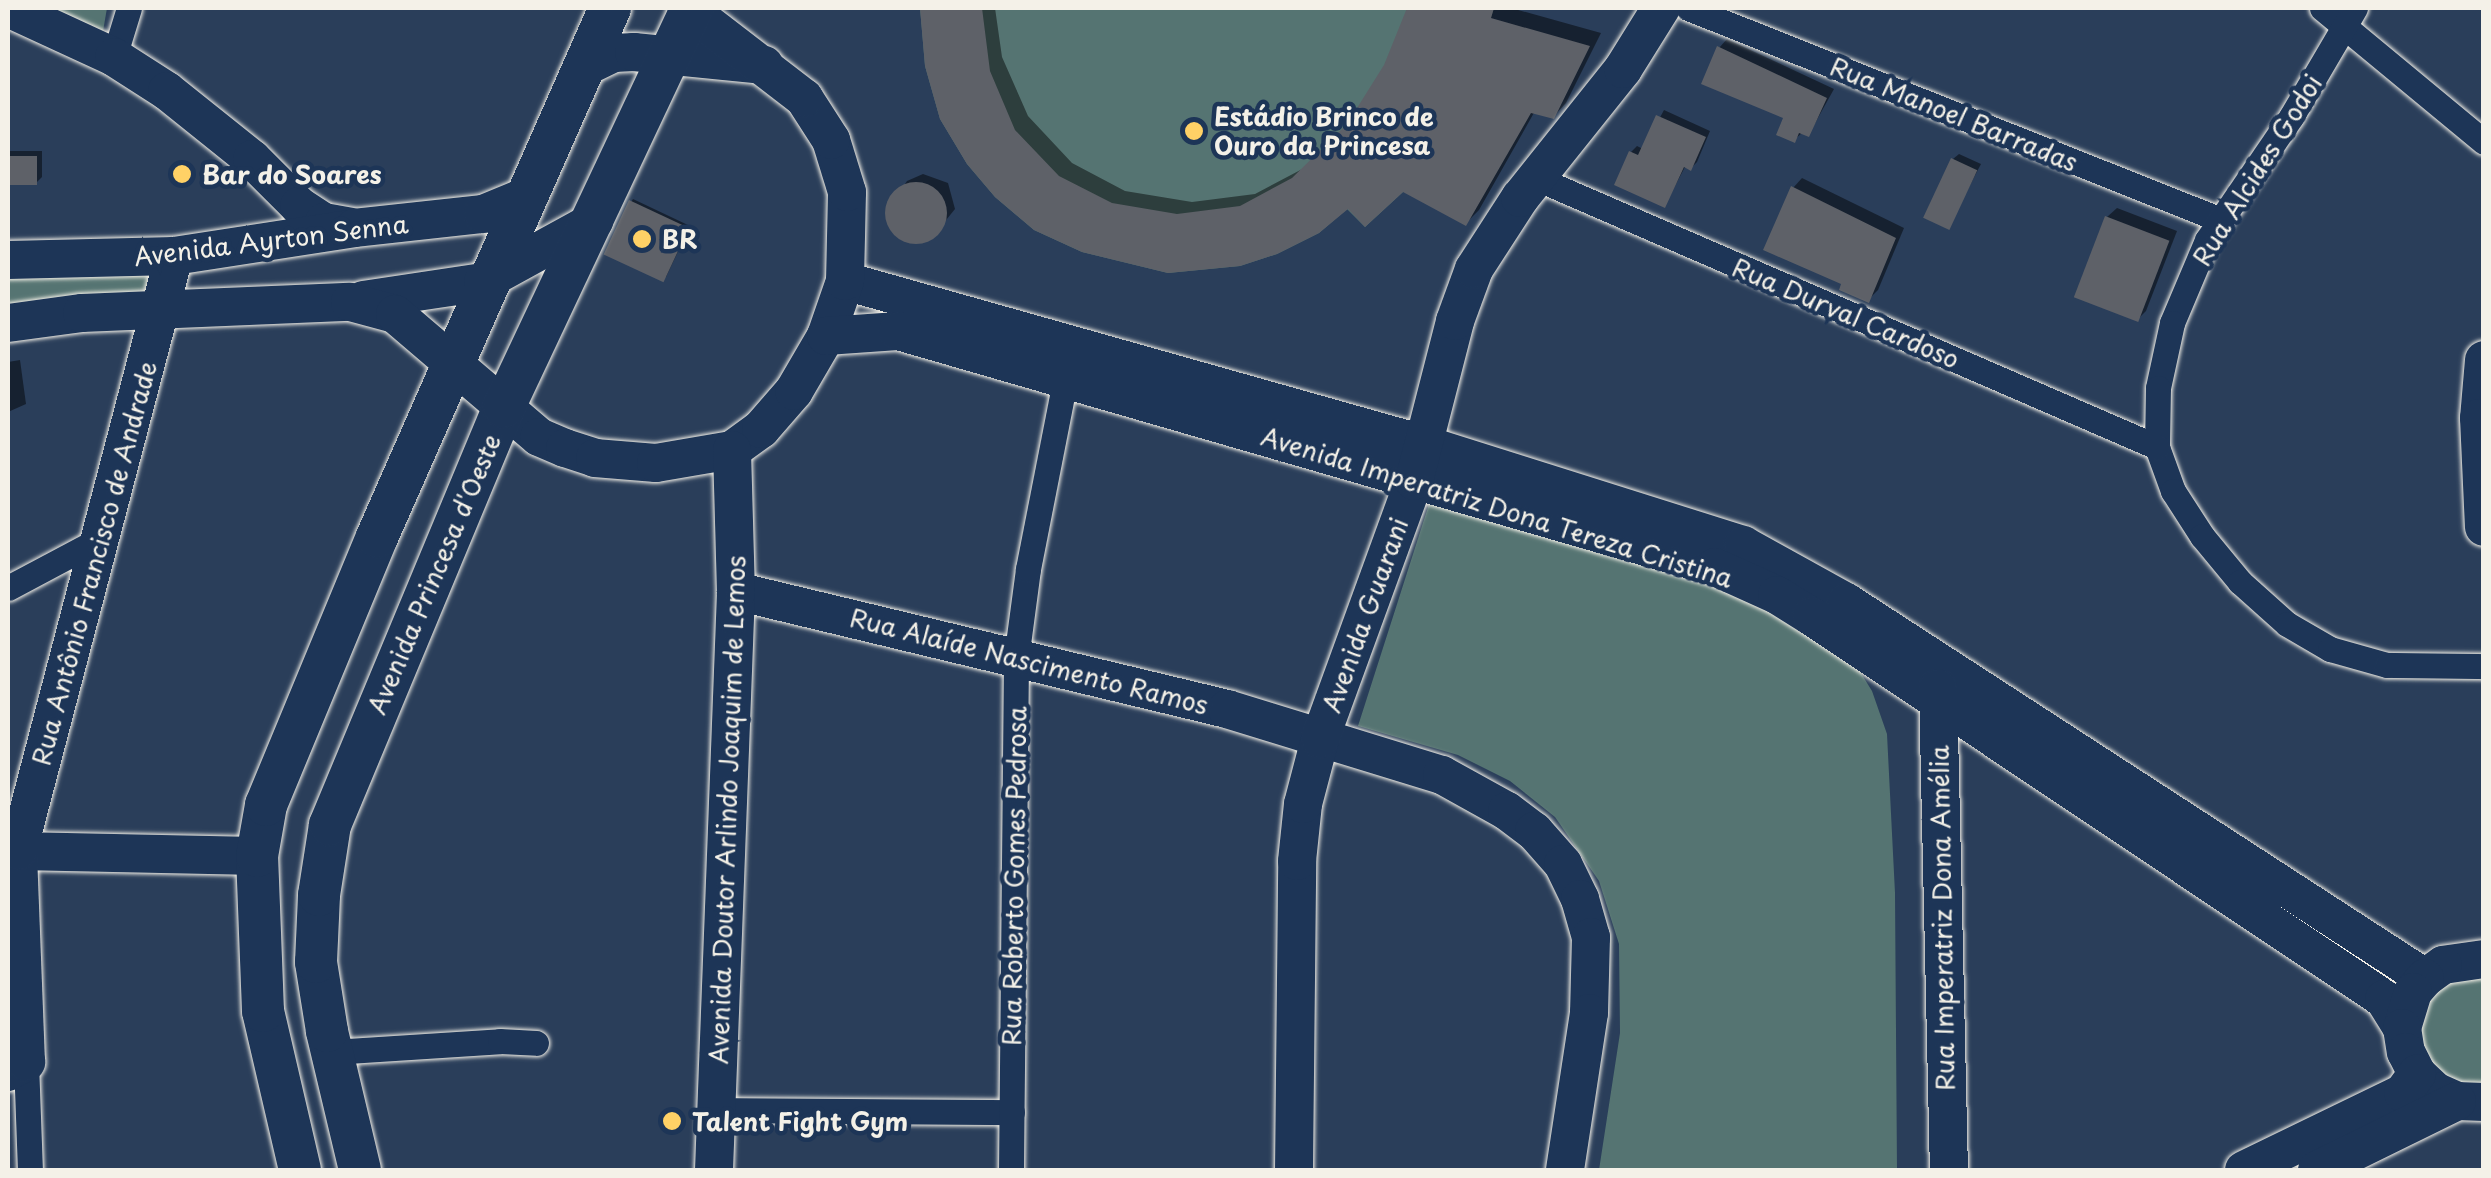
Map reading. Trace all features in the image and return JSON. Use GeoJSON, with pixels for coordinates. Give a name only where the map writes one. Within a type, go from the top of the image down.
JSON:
{"type":"FeatureCollection","features":[{"type":"Feature","properties":{"kind":"main road"},"geometry":{"type":"LineString","coordinates":[[8,8],[114,57],[224,135],[310,214],[354,228]]}},
{"type":"Feature","properties":{"kind":"main road"},"geometry":{"type":"LineString","coordinates":[[300,1170],[263,1011],[258,856],[266,804],[420,438],[610,8]]}},
{"type":"Feature","properties":{"kind":"main road","name":"Avenida Guarani"},"geometry":{"type":"LineString","coordinates":[[1294,1170],[1297,861],[1303,804],[1320,739],[1414,481],[1455,322],[1474,269],[1536,178],[1623,69],[1661,8]]}},
{"type":"Feature","properties":{"kind":"main road"},"geometry":{"type":"LineString","coordinates":[[350,302],[394,314],[539,437],[595,458],[656,463],[732,450],[760,430],[794,391],[826,336],[845,281],[847,192],[832,140],[804,98],[690,9]]}},
{"type":"Feature","properties":{"kind":"main road","name":"Avenida Princesa d'Oeste"},"geometry":{"type":"LineString","coordinates":[[360,1170],[316,962],[319,895],[330,825],[504,406],[671,57],[690,9]]}},
{"type":"Feature","properties":{"kind":"main road"},"geometry":{"type":"LineString","coordinates":[[584,67],[614,53],[766,65]]}},
{"type":"Feature","properties":{"kind":"main road"},"geometry":{"type":"LineString","coordinates":[[244,247],[270,225],[276,212],[275,184]]}},
{"type":"Feature","properties":{"kind":"main road","name":"Avenida Ayrton Senna"},"geometry":{"type":"LineString","coordinates":[[8,260],[174,256],[354,228],[483,214],[530,195]]}},
{"type":"Feature","properties":{"kind":"main road"},"geometry":{"type":"LineString","coordinates":[[8,323],[82,313],[350,302],[460,288],[492,278],[594,221]]}},
{"type":"Feature","properties":{"kind":"main road","name":"Rua Antônio Francisco de Andrade"},"geometry":{"type":"LineString","coordinates":[[17,1067],[13,854],[174,256]]}},
{"type":"Feature","properties":{"kind":"main road","name":"Avenida Imperatriz Dona Tereza Cristina"},"geometry":{"type":"LineString","coordinates":[[845,281],[1068,363],[1414,481],[1714,567],[1777,594],[2384,999],[2402,1028]]}},
{"type":"Feature","properties":{"kind":"main road","name":"Avenida Imperatriz Dona Tereza Cristina"},"geometry":{"type":"LineString","coordinates":[[826,336],[898,331],[1068,363],[1423,444],[1743,545],[1816,584],[2425,978]]}},
{"type":"Feature","properties":{"kind":"main road"},"geometry":{"type":"LineString","coordinates":[[2484,360],[2478,418],[2484,528]]}},
{"type":"Feature","properties":{"kind":"main road"},"geometry":{"type":"LineString","coordinates":[[420,438],[441,433],[457,436],[471,447],[480,464]]}},
{"type":"Feature","properties":{"kind":"main road","name":"Avenida Doutor Arlindo Joaquim de Lemos"},"geometry":{"type":"LineString","coordinates":[[714,1170],[736,592],[732,450]]}},
{"type":"Feature","properties":{"kind":"main road","name":"Rua Alaíde Nascimento Ramos"},"geometry":{"type":"LineString","coordinates":[[736,592],[1226,709],[1442,774],[1534,831],[1563,864],[1580,899],[1591,938],[1589,1013],[1564,1170]]}},
{"type":"Feature","properties":{"kind":"main road","name":"Rua Imperatriz Dona Amélia"},"geometry":{"type":"LineString","coordinates":[[1940,665],[1937,703],[1948,1170]]}},
{"type":"Feature","properties":{"kind":"main road"},"geometry":{"type":"LineString","coordinates":[[13,854],[258,856]]}},
{"type":"Feature","properties":{"kind":"main road"},"geometry":{"type":"LineString","coordinates":[[2470,1101],[2435,1091],[2417,1074],[2406,1052],[2402,1028],[2413,992],[2425,978],[2443,965],[2484,959]]}},
{"type":"Feature","properties":{"kind":"main road"},"geometry":{"type":"LineString","coordinates":[[2244,1170],[2403,1092],[2417,1074]]}},
{"type":"Feature","properties":{"kind":"main road"},"geometry":{"type":"LineString","coordinates":[[2317,1170],[2470,1101]]}},
{"type":"Feature","properties":{"kind":"street"},"geometry":{"type":"LineString","coordinates":[[114,57],[130,8]]}},
{"type":"Feature","properties":{"kind":"street","name":"Rua Manoel Barradas"},"geometry":{"type":"LineString","coordinates":[[1688,8],[2221,220]]}},
{"type":"Feature","properties":{"kind":"street"},"geometry":{"type":"LineString","coordinates":[[2322,8],[2350,17],[2484,142]]}},
{"type":"Feature","properties":{"kind":"street","name":"Rua Alcides Godoi"},"geometry":{"type":"LineString","coordinates":[[2350,17],[2221,220],[2172,323],[2158,388],[2157,448],[2173,491],[2202,536],[2240,582],[2288,624],[2330,649],[2387,666],[2484,666]]}},
{"type":"Feature","properties":{"kind":"street","name":"Rua Durval Cardoso"},"geometry":{"type":"LineString","coordinates":[[1536,178],[2157,448]]}},
{"type":"Feature","properties":{"kind":"street","name":"Rua Roberto Gomes Pedrosa"},"geometry":{"type":"LineString","coordinates":[[1011,1170],[1016,659],[1028,568],[1068,363]]}},
{"type":"Feature","properties":{"kind":"street"},"geometry":{"type":"LineString","coordinates":[[8,588],[100,539]]}},
{"type":"Feature","properties":{"kind":"street"},"geometry":{"type":"LineString","coordinates":[[332,1052],[500,1041],[536,1043]]}},
{"type":"Feature","properties":{"kind":"street","name":"Rua Antônio Francisco de Andrade"},"geometry":{"type":"LineString","coordinates":[[17,1067],[30,1170]]}},
{"type":"Feature","properties":{"kind":"street"},"geometry":{"type":"LineString","coordinates":[[718,1110],[1012,1112]]}},
{"type":"Feature","properties":{"kind":"green space"},"geometry":{"type":"Polygon","coordinates":[[[37,8],[107,8],[102,37],[37,8]]]}},
{"type":"Feature","properties":{"kind":"green space","name":"Estádio Brinco de Ouro da Princesa"},"geometry":{"type":"Polygon","coordinates":[[[920,8],[1494,8],[1488,27],[1403,192],[1365,227],[1347,209],[1319,233],[1277,254],[1240,266],[1168,273],[1082,252],[1034,230],[995,197],[967,164],[940,119],[925,66],[920,8]]]}},
{"type":"Feature","properties":{"kind":"green space"},"geometry":{"type":"Polygon","coordinates":[[[146,270],[155,278],[150,293],[8,313],[8,274],[146,270]]]}},
{"type":"Feature","properties":{"kind":"green space"},"geometry":{"type":"Polygon","coordinates":[[[1430,501],[1722,584],[1851,657],[1872,691],[1887,734],[1895,893],[1897,1170],[1599,1170],[1620,1033],[1619,944],[1599,881],[1555,817],[1510,781],[1458,755],[1358,726],[1430,501]]]}},
{"type":"Feature","properties":{"kind":"green space"},"geometry":{"type":"Polygon","coordinates":[[[2483,967],[2483,1093],[2424,1069],[2413,1014],[2420,997],[2483,967]]]}},
{"type":"Feature","properties":{"kind":"building"},"geometry":{"type":"Polygon","coordinates":[[[920,8],[982,8],[990,71],[1015,130],[1059,176],[1112,203],[1177,214],[1240,206],[1292,178],[1347,124],[1384,65],[1407,8],[1494,8],[1491,18],[1590,46],[1554,119],[1531,113],[1466,226],[1403,192],[1365,227],[1348,209],[1319,233],[1277,254],[1240,266],[1168,273],[1082,252],[1034,230],[995,197],[967,164],[940,119],[925,66],[920,8]]]}},
{"type":"Feature","properties":{"kind":"building"},"geometry":{"type":"Polygon","coordinates":[[[1717,46],[1827,98],[1809,137],[1799,133],[1795,143],[1776,135],[1783,118],[1701,84],[1717,46]]]}},
{"type":"Feature","properties":{"kind":"building"},"geometry":{"type":"Polygon","coordinates":[[[1656,115],[1706,137],[1691,171],[1684,167],[1665,208],[1614,185],[1629,151],[1638,155],[1656,115]]]}},
{"type":"Feature","properties":{"kind":"building"},"geometry":{"type":"Polygon","coordinates":[[[8,156],[37,156],[37,185],[8,185],[8,156]]]}},
{"type":"Feature","properties":{"kind":"building"},"geometry":{"type":"Polygon","coordinates":[[[1951,158],[1977,170],[1949,230],[1923,218],[1951,158]]]}},
{"type":"Feature","properties":{"kind":"building"},"geometry":{"type":"Polygon","coordinates":[[[916,182],[938,191],[947,213],[938,235],[916,244],[894,235],[885,213],[894,191],[916,182]]]}},
{"type":"Feature","properties":{"kind":"building"},"geometry":{"type":"Polygon","coordinates":[[[1791,186],[1896,238],[1869,303],[1839,290],[1841,284],[1763,250],[1791,186]]]}},
{"type":"Feature","properties":{"kind":"building","name":"BR"},"geometry":{"type":"Polygon","coordinates":[[[629,200],[689,228],[663,282],[604,254],[629,200]]]}},
{"type":"Feature","properties":{"kind":"building"},"geometry":{"type":"Polygon","coordinates":[[[2105,216],[2169,241],[2138,322],[2074,297],[2105,216]]]}},
{"type":"Feature","properties":{"kind":"place","name":"Estádio Brinco de Ouro da Princesa"},"geometry":{"type":"Point","coordinates":[1194,131]}},
{"type":"Feature","properties":{"kind":"place","name":"Bar do Soares"},"geometry":{"type":"Point","coordinates":[182,174]}},
{"type":"Feature","properties":{"kind":"place","name":"BR"},"geometry":{"type":"Point","coordinates":[642,239]}},
{"type":"Feature","properties":{"kind":"place","name":"Talent Fight Gym"},"geometry":{"type":"Point","coordinates":[672,1121]}}]}
